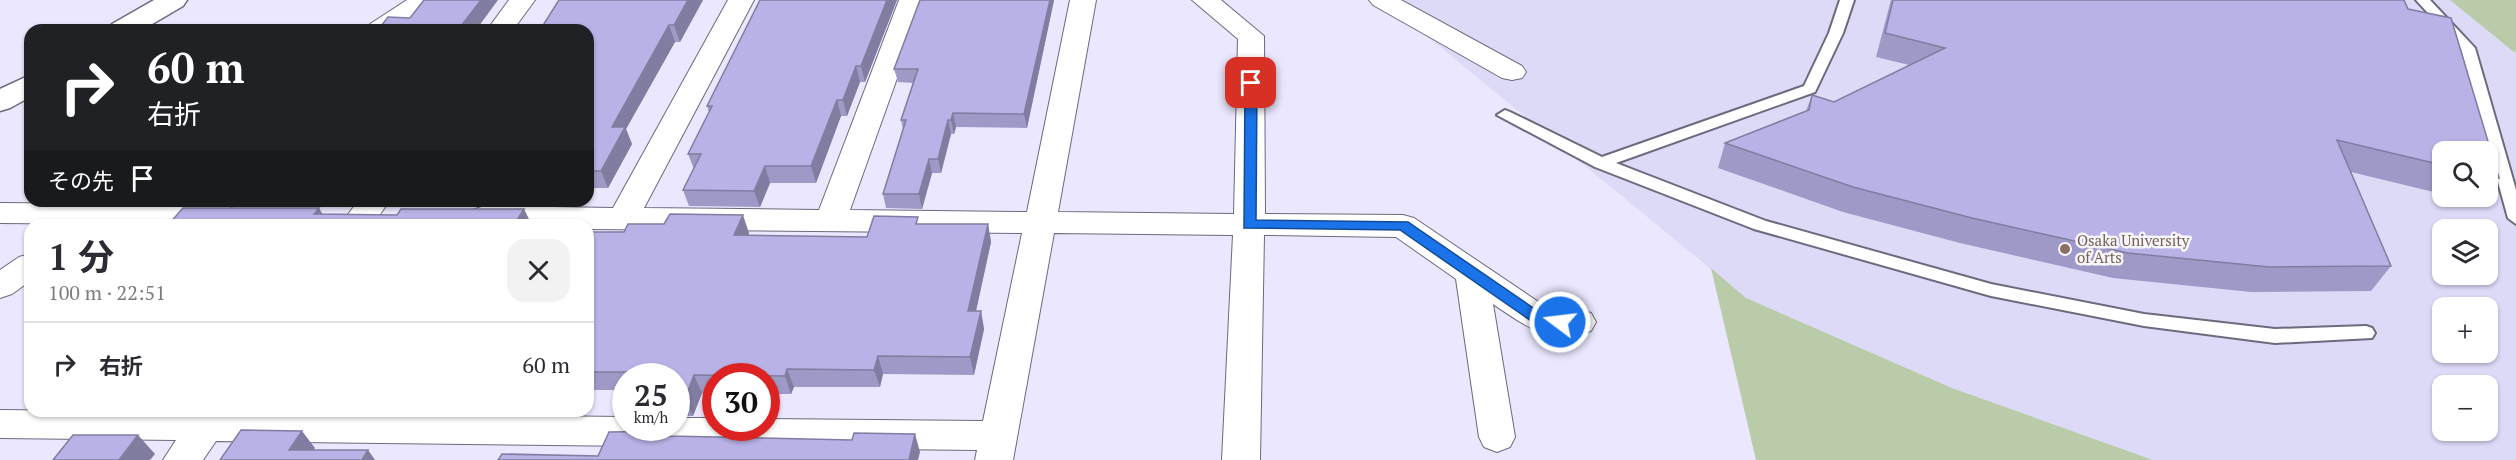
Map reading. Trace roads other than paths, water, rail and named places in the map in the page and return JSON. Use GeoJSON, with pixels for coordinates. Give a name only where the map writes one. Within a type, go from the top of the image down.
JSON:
{"type":"FeatureCollection","features":[{"type":"Feature","properties":{"kind":"street"},"geometry":{"type":"LineString","coordinates":[[132,24],[172,0]]}},
{"type":"Feature","properties":{"kind":"street"},"geometry":{"type":"LineString","coordinates":[[388,24],[424,0]]}},
{"type":"Feature","properties":{"kind":"street"},"geometry":{"type":"LineString","coordinates":[[504,24],[522,0]]}},
{"type":"Feature","properties":{"kind":"street"},"geometry":{"type":"LineString","coordinates":[[622,218],[741,0]]}},
{"type":"Feature","properties":{"kind":"street"},"geometry":{"type":"LineString","coordinates":[[830,221],[912,0]]}},
{"type":"Feature","properties":{"kind":"street"},"geometry":{"type":"LineString","coordinates":[[0,424],[213,418],[996,448],[1037,224],[1083,0]]}},
{"type":"Feature","properties":{"kind":"street"},"geometry":{"type":"LineString","coordinates":[[1205,0],[1251,36],[1249,224],[1241,460]]}},
{"type":"Feature","properties":{"kind":"street"},"geometry":{"type":"LineString","coordinates":[[1382,0],[1512,72]]}},
{"type":"Feature","properties":{"kind":"street"},"geometry":{"type":"LineString","coordinates":[[0,102],[24,88]]}},
{"type":"Feature","properties":{"kind":"street"},"geometry":{"type":"LineString","coordinates":[[0,213],[247,215]]}},
{"type":"Feature","properties":{"kind":"street"},"geometry":{"type":"LineString","coordinates":[[457,217],[1403,226],[1542,321],[1579,322]]}},
{"type":"Feature","properties":{"kind":"street"},"geometry":{"type":"LineString","coordinates":[[0,285],[24,270]]}},
{"type":"Feature","properties":{"kind":"street"},"geometry":{"type":"LineString","coordinates":[[1472,273],[1497,437]]}},
{"type":"Feature","properties":{"kind":"street"},"geometry":{"type":"LineString","coordinates":[[182,460],[213,418]]}},
{"type":"Feature","properties":{"kind":"lane"},"geometry":{"type":"LineString","coordinates":[[1601,163],[1810,89],[1836,33],[1847,0]]}},
{"type":"Feature","properties":{"kind":"lane"},"geometry":{"type":"LineString","coordinates":[[2423,0],[2468,48],[2516,218]]}},
{"type":"Feature","properties":{"kind":"lane"},"geometry":{"type":"LineString","coordinates":[[1505,115],[1601,163],[1760,225],[1991,290],[2144,320],[2276,336],[2366,333]]}},
{"type":"Feature","properties":{"kind":"place","name":"Osaka University of Arts"},"geometry":{"type":"Point","coordinates":[2065,249]}}]}
